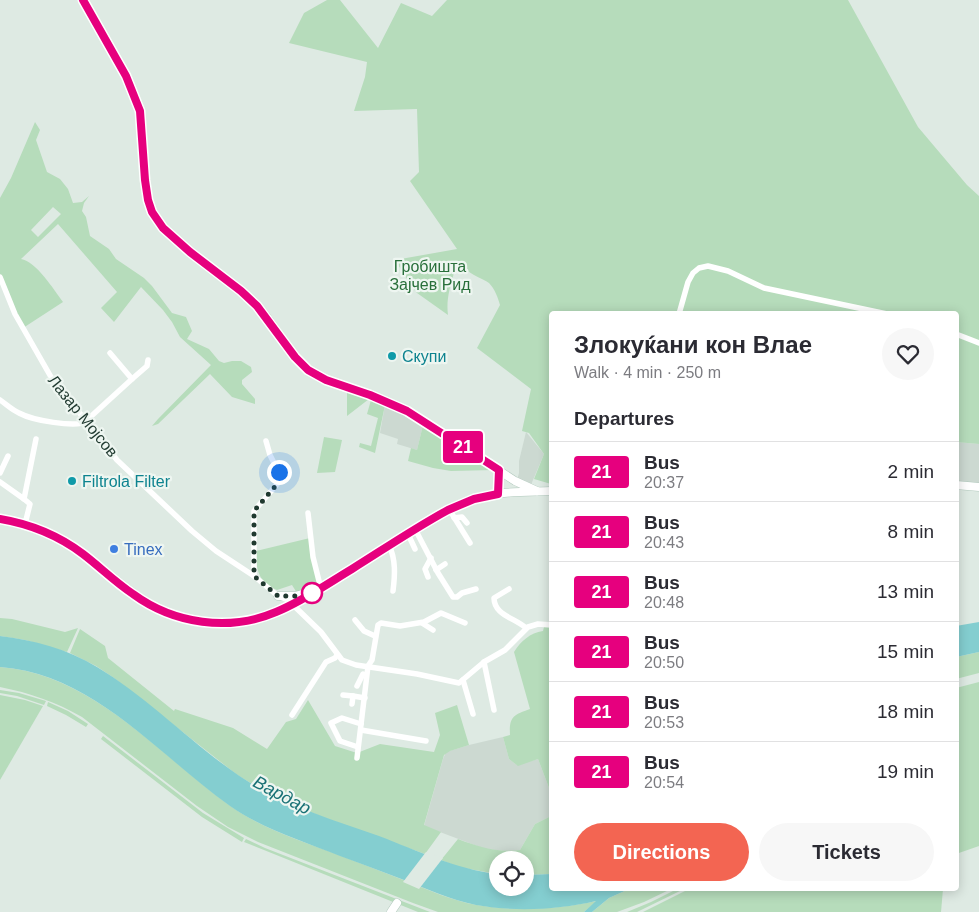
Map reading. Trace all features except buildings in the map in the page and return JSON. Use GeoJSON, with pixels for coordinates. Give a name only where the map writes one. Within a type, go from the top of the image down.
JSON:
{"type":"FeatureCollection","features":[{"type":"Feature","properties":{"kind":"street"},"geometry":{"type":"LineString","coordinates":[[83,0],[126,76],[140,111],[148,200],[152,212],[163,228],[257,306],[295,357],[308,370],[326,380],[374,396],[407,411],[516,481],[537,491]]}},
{"type":"Feature","properties":{"kind":"street"},"geometry":{"type":"LineString","coordinates":[[681,311],[688,282],[699,268],[708,266],[728,271],[773,290],[872,311]]}},
{"type":"Feature","properties":{"kind":"street","name":"Лазар Мојсов"},"geometry":{"type":"LineString","coordinates":[[0,277],[15,314],[51,377],[88,421],[117,460],[192,531],[216,551],[254,576],[278,596],[288,600],[325,636],[337,655]]}},
{"type":"Feature","properties":{"kind":"street"},"geometry":{"type":"LineString","coordinates":[[959,335],[979,343]]}},
{"type":"Feature","properties":{"kind":"street"},"geometry":{"type":"LineString","coordinates":[[110,353],[132,379]]}},
{"type":"Feature","properties":{"kind":"street"},"geometry":{"type":"LineString","coordinates":[[0,400],[20,414],[65,425],[81,425],[88,421],[147,366],[148,360]]}},
{"type":"Feature","properties":{"kind":"street"},"geometry":{"type":"LineString","coordinates":[[24,498],[36,439]]}},
{"type":"Feature","properties":{"kind":"street"},"geometry":{"type":"LineString","coordinates":[[254,576],[254,511],[281,477],[270,455],[266,440]]}},
{"type":"Feature","properties":{"kind":"street"},"geometry":{"type":"LineString","coordinates":[[0,473],[8,456]]}},
{"type":"Feature","properties":{"kind":"street"},"geometry":{"type":"LineString","coordinates":[[498,494],[499,470]]}},
{"type":"Feature","properties":{"kind":"street"},"geometry":{"type":"LineString","coordinates":[[0,482],[30,504],[25,524]]}},
{"type":"Feature","properties":{"kind":"street"},"geometry":{"type":"LineString","coordinates":[[959,485],[979,487]]}},
{"type":"Feature","properties":{"kind":"street"},"geometry":{"type":"LineString","coordinates":[[0,519],[25,524],[69,545],[146,603],[173,615],[199,622],[226,623],[258,618],[292,605],[448,510],[474,499],[498,494],[549,491]]}},
{"type":"Feature","properties":{"kind":"street"},"geometry":{"type":"LineString","coordinates":[[448,510],[470,543]]}},
{"type":"Feature","properties":{"kind":"street"},"geometry":{"type":"LineString","coordinates":[[308,513],[312,557],[319,589]]}},
{"type":"Feature","properties":{"kind":"street"},"geometry":{"type":"LineString","coordinates":[[454,518],[462,517],[467,523]]}},
{"type":"Feature","properties":{"kind":"street"},"geometry":{"type":"LineString","coordinates":[[412,532],[416,549]]}},
{"type":"Feature","properties":{"kind":"street"},"geometry":{"type":"LineString","coordinates":[[412,532],[452,596],[457,597],[476,589]]}},
{"type":"Feature","properties":{"kind":"street"},"geometry":{"type":"LineString","coordinates":[[389,545],[393,556],[395,574],[393,591]]}},
{"type":"Feature","properties":{"kind":"street"},"geometry":{"type":"LineString","coordinates":[[428,577],[425,570],[430,558]]}},
{"type":"Feature","properties":{"kind":"street"},"geometry":{"type":"LineString","coordinates":[[436,570],[445,564]]}},
{"type":"Feature","properties":{"kind":"street"},"geometry":{"type":"LineString","coordinates":[[284,608],[278,596],[295,596],[319,589]]}},
{"type":"Feature","properties":{"kind":"street"},"geometry":{"type":"LineString","coordinates":[[508,589],[494,598],[495,606],[498,610],[526,628]]}},
{"type":"Feature","properties":{"kind":"street"},"geometry":{"type":"LineString","coordinates":[[357,758],[365,676],[372,660],[377,626],[380,624],[400,626],[422,623],[442,613],[465,623]]}},
{"type":"Feature","properties":{"kind":"street"},"geometry":{"type":"LineString","coordinates":[[355,620],[367,634],[375,636]]}},
{"type":"Feature","properties":{"kind":"street"},"geometry":{"type":"LineString","coordinates":[[422,623],[433,630]]}},
{"type":"Feature","properties":{"kind":"street"},"geometry":{"type":"LineString","coordinates":[[292,715],[326,662],[337,655],[342,660],[350,663],[461,682],[484,662],[504,650],[526,628],[535,624],[549,625]]}},
{"type":"Feature","properties":{"kind":"street"},"geometry":{"type":"LineString","coordinates":[[350,663],[365,661],[372,653]]}},
{"type":"Feature","properties":{"kind":"street"},"geometry":{"type":"LineString","coordinates":[[484,662],[494,710]]}},
{"type":"Feature","properties":{"kind":"street"},"geometry":{"type":"LineString","coordinates":[[350,663],[365,676]]}},
{"type":"Feature","properties":{"kind":"street"},"geometry":{"type":"LineString","coordinates":[[357,686],[365,676]]}},
{"type":"Feature","properties":{"kind":"street"},"geometry":{"type":"LineString","coordinates":[[463,680],[473,714]]}},
{"type":"Feature","properties":{"kind":"street"},"geometry":{"type":"LineString","coordinates":[[343,695],[364,698]]}},
{"type":"Feature","properties":{"kind":"street"},"geometry":{"type":"LineString","coordinates":[[352,704],[353,696]]}},
{"type":"Feature","properties":{"kind":"street"},"geometry":{"type":"LineString","coordinates":[[358,747],[340,741],[330,723],[342,718],[361,727],[426,741]]}},
{"type":"Feature","properties":{"kind":"street"},"geometry":{"type":"LineString","coordinates":[[391,912],[397,903]]}},
{"type":"Feature","properties":{"kind":"shaded area"},"geometry":{"type":"Polygon","coordinates":[[[385,405],[423,425],[417,450],[397,444],[398,439],[380,433],[385,405]]]}},
{"type":"Feature","properties":{"kind":"shaded area"},"geometry":{"type":"Polygon","coordinates":[[[526,432],[544,454],[530,487],[517,480],[519,461],[526,432]]]}},
{"type":"Feature","properties":{"kind":"shaded area"},"geometry":{"type":"Polygon","coordinates":[[[959,442],[979,444],[979,487],[959,485],[959,442]]]}},
{"type":"Feature","properties":{"kind":"shaded area"},"geometry":{"type":"Polygon","coordinates":[[[503,737],[509,759],[517,765],[538,759],[549,788],[549,817],[535,824],[520,850],[485,849],[424,826],[446,752],[503,737]]]}},
{"type":"Feature","properties":{"kind":"green space","name":"Гробишта Зајчев Рид"},"geometry":{"type":"Polygon","coordinates":[[[327,0],[340,0],[378,48],[401,3],[432,16],[447,0],[848,0],[918,127],[967,185],[979,196],[979,444],[959,442],[959,311],[549,311],[549,483],[534,479],[544,454],[529,433],[522,431],[531,389],[477,348],[500,305],[493,288],[489,283],[464,268],[454,273],[448,299],[448,315],[417,293],[395,260],[457,249],[410,181],[419,172],[417,109],[354,111],[365,77],[367,62],[289,43],[304,13],[327,0]]]}},
{"type":"Feature","properties":{"kind":"green space"},"geometry":{"type":"Polygon","coordinates":[[[35,122],[40,130],[36,140],[47,172],[60,179],[68,189],[73,203],[82,202],[89,196],[84,203],[82,211],[86,217],[90,236],[109,249],[116,259],[144,278],[172,313],[186,317],[192,331],[187,339],[209,349],[219,361],[224,363],[241,361],[251,367],[252,372],[242,380],[242,384],[255,399],[255,404],[232,397],[210,374],[158,424],[152,426],[211,365],[180,337],[163,310],[141,287],[114,322],[101,308],[117,292],[58,224],[21,259],[39,270],[63,302],[23,328],[0,277],[0,198],[11,178],[35,122]],[[53,207],[31,230],[38,237],[61,214],[53,207]]]}},
{"type":"Feature","properties":{"kind":"green space"},"geometry":{"type":"Polygon","coordinates":[[[347,392],[369,399],[347,416],[347,392]]]}},
{"type":"Feature","properties":{"kind":"green space"},"geometry":{"type":"Polygon","coordinates":[[[371,400],[385,405],[375,453],[359,447],[360,443],[371,446],[378,418],[367,414],[371,400]]]}},
{"type":"Feature","properties":{"kind":"green space"},"geometry":{"type":"Polygon","coordinates":[[[423,425],[493,470],[451,471],[408,461],[411,448],[417,450],[423,425]]]}},
{"type":"Feature","properties":{"kind":"green space"},"geometry":{"type":"Polygon","coordinates":[[[324,437],[342,440],[335,472],[317,473],[324,437]]]}},
{"type":"Feature","properties":{"kind":"green space"},"geometry":{"type":"Polygon","coordinates":[[[310,538],[320,582],[297,593],[292,585],[277,590],[262,579],[259,574],[256,551],[310,538]]]}},
{"type":"Feature","properties":{"kind":"green space"},"geometry":{"type":"Polygon","coordinates":[[[0,618],[12,619],[65,632],[78,628],[67,652],[25,640],[0,636],[0,618]]]}},
{"type":"Feature","properties":{"kind":"green space"},"geometry":{"type":"Polygon","coordinates":[[[549,626],[549,788],[538,759],[518,766],[509,759],[503,737],[510,735],[511,720],[516,715],[530,709],[514,652],[526,638],[543,631],[544,627],[549,626]]]}},
{"type":"Feature","properties":{"kind":"green space"},"geometry":{"type":"Polygon","coordinates":[[[80,629],[105,646],[108,658],[174,711],[175,709],[233,728],[267,749],[286,722],[296,719],[308,700],[335,746],[357,753],[380,744],[434,752],[440,735],[435,713],[457,705],[469,745],[444,755],[424,825],[441,832],[425,854],[328,819],[257,787],[236,774],[114,678],[96,666],[70,653],[80,629]]]}},
{"type":"Feature","properties":{"kind":"green space"},"geometry":{"type":"Polygon","coordinates":[[[979,652],[979,673],[959,678],[959,656],[979,652]]]}},
{"type":"Feature","properties":{"kind":"green space"},"geometry":{"type":"Polygon","coordinates":[[[0,667],[33,673],[65,684],[94,700],[150,741],[229,805],[269,828],[297,839],[441,895],[468,903],[522,909],[552,908],[597,901],[584,912],[438,912],[413,903],[258,842],[228,827],[197,806],[82,717],[42,699],[0,687],[0,667]]]}},
{"type":"Feature","properties":{"kind":"green space"},"geometry":{"type":"Polygon","coordinates":[[[979,682],[979,846],[959,853],[959,687],[979,682]]]}},
{"type":"Feature","properties":{"kind":"green space"},"geometry":{"type":"Polygon","coordinates":[[[0,690],[19,693],[46,701],[44,705],[17,696],[0,693],[0,690]]]}},
{"type":"Feature","properties":{"kind":"green space"},"geometry":{"type":"Polygon","coordinates":[[[0,695],[43,706],[0,780],[0,695]]]}},
{"type":"Feature","properties":{"kind":"green space"},"geometry":{"type":"Polygon","coordinates":[[[48,702],[68,711],[88,724],[86,727],[47,706],[48,702]]]}},
{"type":"Feature","properties":{"kind":"green space"},"geometry":{"type":"Polygon","coordinates":[[[103,736],[203,813],[244,838],[242,842],[202,817],[101,739],[103,736]]]}},
{"type":"Feature","properties":{"kind":"green space"},"geometry":{"type":"Polygon","coordinates":[[[549,817],[549,874],[534,875],[534,851],[504,851],[520,850],[535,824],[549,817]]]}},
{"type":"Feature","properties":{"kind":"green space"},"geometry":{"type":"Polygon","coordinates":[[[246,839],[430,912],[418,912],[244,842],[246,839]]]}},
{"type":"Feature","properties":{"kind":"green space"},"geometry":{"type":"Polygon","coordinates":[[[458,839],[488,849],[504,851],[489,851],[489,873],[458,867],[441,860],[458,839]]]}},
{"type":"Feature","properties":{"kind":"green space"},"geometry":{"type":"Polygon","coordinates":[[[625,891],[667,891],[617,912],[592,912],[609,898],[625,891]]]}},
{"type":"Feature","properties":{"kind":"green space"},"geometry":{"type":"Polygon","coordinates":[[[673,891],[680,891],[637,912],[627,912],[673,891]]]}},
{"type":"Feature","properties":{"kind":"green space"},"geometry":{"type":"Polygon","coordinates":[[[685,891],[943,891],[941,912],[643,912],[685,891]]]}},
{"type":"Feature","properties":{"kind":"water"},"geometry":{"type":"Polygon","coordinates":[[[979,622],[979,652],[959,656],[959,625],[979,622]]]}},
{"type":"Feature","properties":{"kind":"water"},"geometry":{"type":"Polygon","coordinates":[[[0,636],[50,646],[74,655],[97,667],[133,692],[238,775],[288,803],[437,859],[489,873],[489,896],[534,896],[534,875],[549,874],[549,891],[625,891],[609,898],[592,912],[584,912],[596,901],[536,909],[506,909],[476,905],[439,894],[284,834],[243,814],[203,786],[150,741],[95,701],[65,684],[34,673],[0,667],[0,636]]]}},
{"type":"Feature","properties":{"kind":"pier"},"geometry":{"type":"Polygon","coordinates":[[[426,852],[443,858],[419,889],[403,882],[426,852]]]}},
{"type":"Feature","properties":{"kind":"bus line","name":"21"},"geometry":{"type":"LineString","coordinates":[[0,519],[25,524],[61,540],[83,554],[133,594],[163,612],[191,620],[226,623],[243,622],[258,618],[292,605],[448,510],[474,499],[498,494],[499,470],[407,411],[383,400],[314,375],[295,357],[257,306],[163,228],[152,212],[148,200],[140,111],[126,76],[83,0]]}},
{"type":"Feature","properties":{"kind":"place","name":"Скупи"},"geometry":{"type":"Point","coordinates":[392,356]}},
{"type":"Feature","properties":{"kind":"place","name":"Filtrola Filter"},"geometry":{"type":"Point","coordinates":[72,481]}},
{"type":"Feature","properties":{"kind":"place","name":"Tinex"},"geometry":{"type":"Point","coordinates":[114,549]}},
{"type":"Feature","properties":{"kind":"route"},"geometry":{"type":"LineString","coordinates":[[279,472],[280,480],[254,511],[254,576],[278,596],[287,597],[312,593]]}},
{"type":"Feature","properties":{"kind":"water label","name":"Вардар"},"geometry":{"type":"Point","coordinates":[282,795]}}]}
